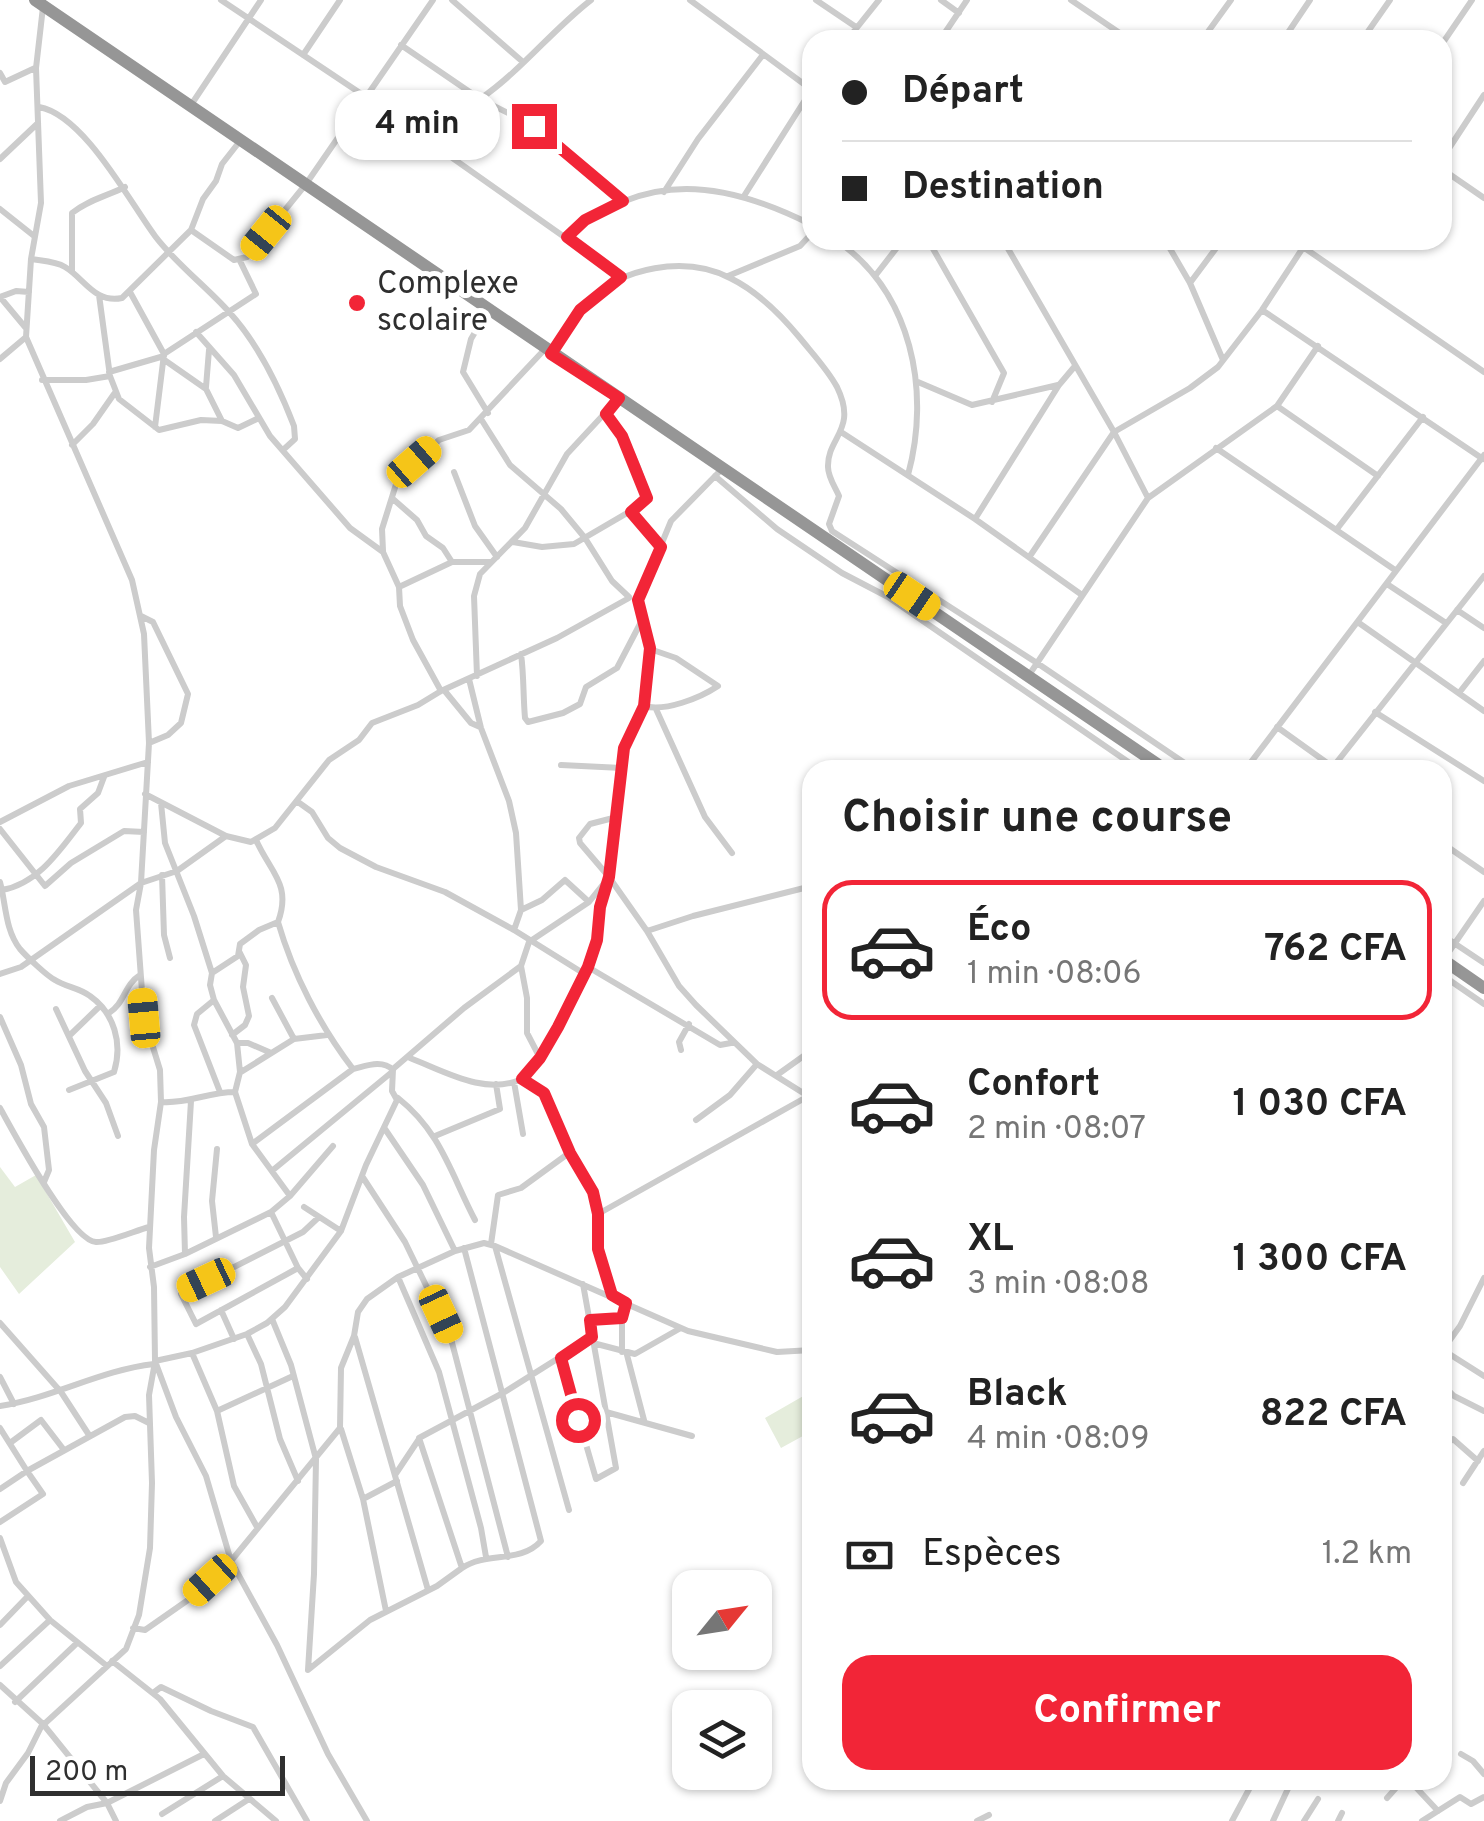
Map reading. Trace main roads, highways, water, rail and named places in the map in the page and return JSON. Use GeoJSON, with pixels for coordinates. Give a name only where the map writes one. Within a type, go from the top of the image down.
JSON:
{"type":"FeatureCollection","features":[{"type":"Feature","properties":{"kind":"highway"},"geometry":{"type":"LineString","coordinates":[[39,3],[490,309],[719,472],[1151,760]]}},
{"type":"Feature","properties":{"kind":"highway"},"geometry":{"type":"LineString","coordinates":[[1452,965],[1484,988]]}},
{"type":"Feature","properties":{"kind":"place","name":"Complexe scolaire"},"geometry":{"type":"Point","coordinates":[357,303]}}]}
